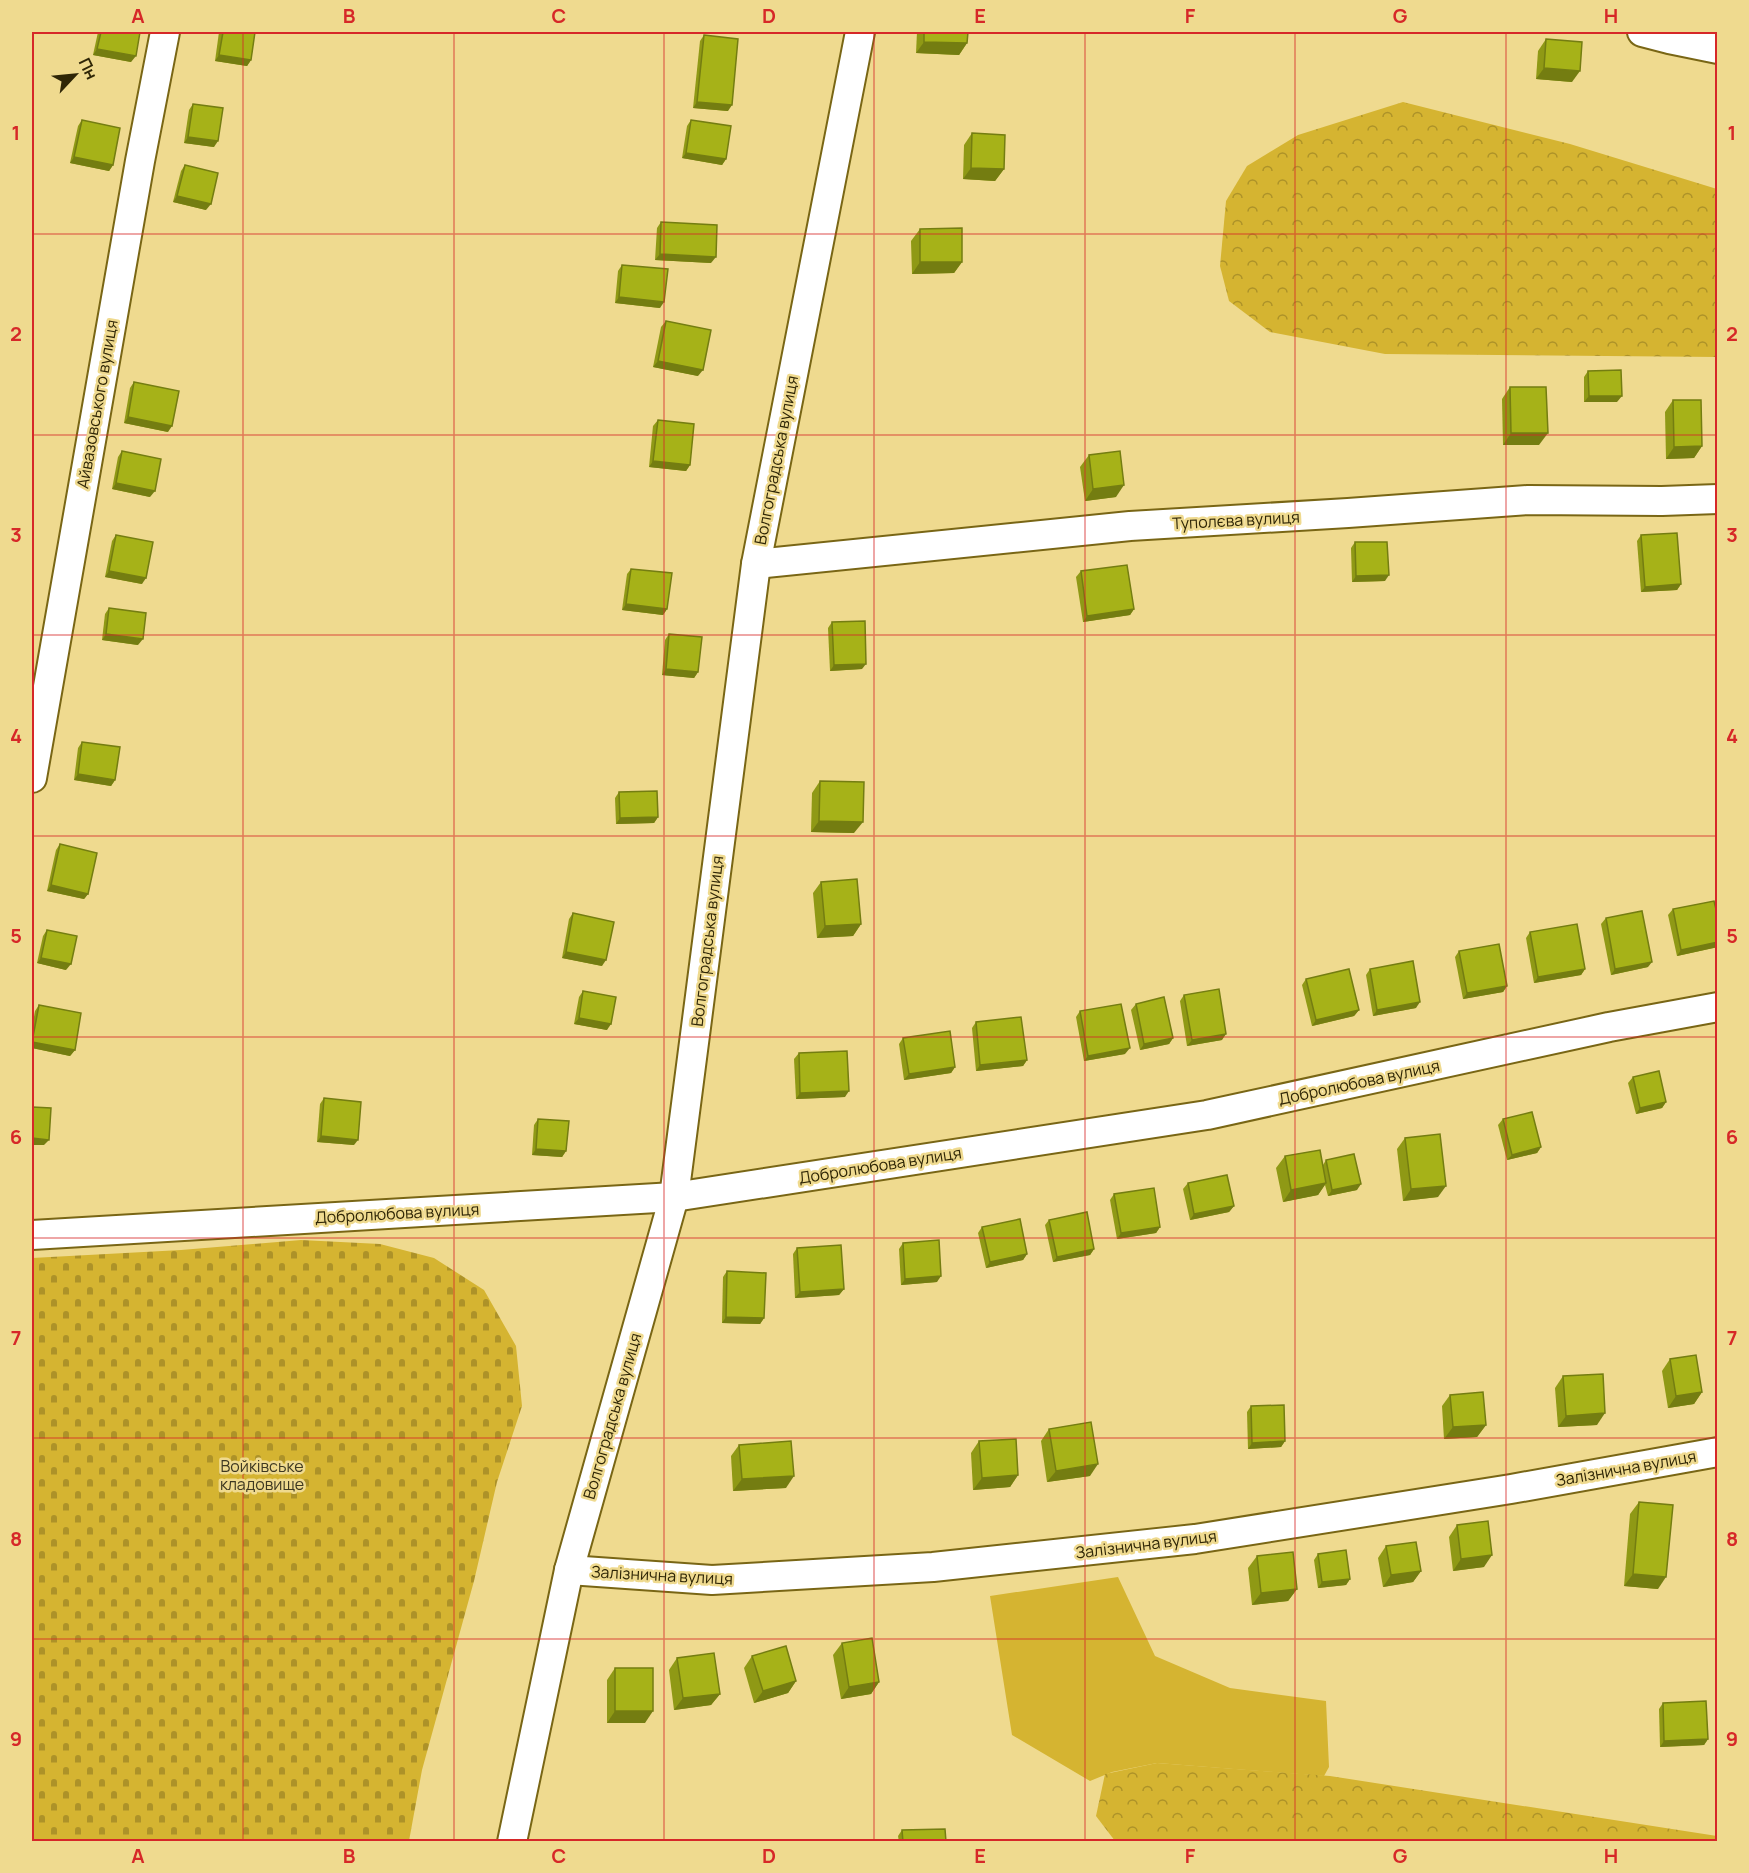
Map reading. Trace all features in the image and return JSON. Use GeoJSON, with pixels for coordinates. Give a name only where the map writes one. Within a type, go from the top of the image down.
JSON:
{"type":"FeatureCollection","features":[{"type":"Feature","properties":{"kind":"street","name":"Айвазовського вулиця"},"geometry":{"type":"LineString","coordinates":[[32,778],[165,32]]}},
{"type":"Feature","properties":{"kind":"street","name":"Волгоградська вулиця"},"geometry":{"type":"LineString","coordinates":[[512,1842],[569,1570],[674,1197],[756,564],[860,32]]}},
{"type":"Feature","properties":{"kind":"street"},"geometry":{"type":"LineString","coordinates":[[1642,32],[1718,49]]}},
{"type":"Feature","properties":{"kind":"street","name":"Туполєва вулиця"},"geometry":{"type":"LineString","coordinates":[[756,564],[1130,526],[1528,500],[1718,499]]}},
{"type":"Feature","properties":{"kind":"street","name":"Добролюбова вулиця"},"geometry":{"type":"LineString","coordinates":[[32,1235],[674,1197],[1207,1115],[1609,1027],[1718,1007]]}},
{"type":"Feature","properties":{"kind":"street","name":"Залізнична вулиця"},"geometry":{"type":"LineString","coordinates":[[569,1570],[712,1580],[933,1567],[1195,1539],[1511,1489],[1718,1452]]}},
{"type":"Feature","properties":{"kind":"green space"},"geometry":{"type":"Polygon","coordinates":[[[1403,102],[1570,144],[1717,189],[1717,357],[1385,354],[1270,332],[1229,301],[1220,266],[1226,201],[1247,166],[1298,135],[1403,102]]]}},
{"type":"Feature","properties":{"kind":"green space","name":"Войківське кладовище"},"geometry":{"type":"Polygon","coordinates":[[[301,1240],[380,1244],[434,1258],[484,1290],[516,1346],[522,1406],[497,1482],[474,1581],[422,1770],[409,1841],[32,1841],[32,1258],[181,1250],[301,1240]]]}},
{"type":"Feature","properties":{"kind":"green space"},"geometry":{"type":"Polygon","coordinates":[[[1118,1577],[1155,1656],[1230,1688],[1326,1701],[1329,1767],[1324,1776],[1157,1763],[1112,1772],[1090,1781],[1012,1735],[990,1596],[1118,1577]]]}},
{"type":"Feature","properties":{"kind":"green space"},"geometry":{"type":"Polygon","coordinates":[[[1157,1763],[1330,1776],[1717,1836],[1717,1841],[1115,1841],[1096,1816],[1105,1774],[1157,1763]]]}},
{"type":"Feature","properties":{"kind":"building"},"geometry":{"type":"Polygon","coordinates":[[[101,32],[140,32],[136,56],[97,49],[101,32]]]}},
{"type":"Feature","properties":{"kind":"building"},"geometry":{"type":"Polygon","coordinates":[[[223,32],[255,32],[251,60],[219,55],[223,32]]]}},
{"type":"Feature","properties":{"kind":"building"},"geometry":{"type":"Polygon","coordinates":[[[924,32],[968,32],[967,43],[924,42],[924,32]]]}},
{"type":"Feature","properties":{"kind":"building"},"geometry":{"type":"Polygon","coordinates":[[[704,35],[738,39],[732,105],[697,102],[704,35]]]}},
{"type":"Feature","properties":{"kind":"building"},"geometry":{"type":"Polygon","coordinates":[[[1546,39],[1582,42],[1580,71],[1544,68],[1546,39]]]}},
{"type":"Feature","properties":{"kind":"building"},"geometry":{"type":"Polygon","coordinates":[[[193,104],[223,108],[218,141],[188,137],[193,104]]]}},
{"type":"Feature","properties":{"kind":"building"},"geometry":{"type":"Polygon","coordinates":[[[82,120],[120,128],[113,165],[74,157],[82,120]]]}},
{"type":"Feature","properties":{"kind":"building"},"geometry":{"type":"Polygon","coordinates":[[[691,120],[731,126],[726,159],[686,153],[691,120]]]}},
{"type":"Feature","properties":{"kind":"building"},"geometry":{"type":"Polygon","coordinates":[[[972,133],[1005,135],[1004,169],[971,168],[972,133]]]}},
{"type":"Feature","properties":{"kind":"building"},"geometry":{"type":"Polygon","coordinates":[[[185,165],[218,173],[211,204],[177,196],[185,165]]]}},
{"type":"Feature","properties":{"kind":"building"},"geometry":{"type":"Polygon","coordinates":[[[661,222],[717,225],[716,257],[660,254],[661,222]]]}},
{"type":"Feature","properties":{"kind":"building"},"geometry":{"type":"Polygon","coordinates":[[[962,228],[962,262],[920,262],[920,229],[962,228]]]}},
{"type":"Feature","properties":{"kind":"building"},"geometry":{"type":"Polygon","coordinates":[[[622,265],[668,269],[664,302],[619,297],[622,265]]]}},
{"type":"Feature","properties":{"kind":"building"},"geometry":{"type":"Polygon","coordinates":[[[666,321],[711,330],[703,370],[658,361],[666,321]]]}},
{"type":"Feature","properties":{"kind":"building"},"geometry":{"type":"Polygon","coordinates":[[[1621,370],[1622,396],[1589,396],[1588,371],[1621,370]]]}},
{"type":"Feature","properties":{"kind":"building"},"geometry":{"type":"Polygon","coordinates":[[[134,382],[179,391],[172,426],[128,417],[134,382]]]}},
{"type":"Feature","properties":{"kind":"building"},"geometry":{"type":"Polygon","coordinates":[[[1510,387],[1546,387],[1548,433],[1511,433],[1510,387]]]}},
{"type":"Feature","properties":{"kind":"building"},"geometry":{"type":"Polygon","coordinates":[[[1673,400],[1701,400],[1702,446],[1674,447],[1673,400]]]}},
{"type":"Feature","properties":{"kind":"building"},"geometry":{"type":"Polygon","coordinates":[[[658,420],[694,424],[690,465],[653,461],[658,420]]]}},
{"type":"Feature","properties":{"kind":"building"},"geometry":{"type":"Polygon","coordinates":[[[122,451],[161,459],[155,491],[116,483],[122,451]]]}},
{"type":"Feature","properties":{"kind":"building"},"geometry":{"type":"Polygon","coordinates":[[[1120,451],[1124,485],[1093,489],[1089,455],[1120,451]]]}},
{"type":"Feature","properties":{"kind":"building"},"geometry":{"type":"Polygon","coordinates":[[[1677,533],[1681,584],[1645,587],[1641,535],[1677,533]]]}},
{"type":"Feature","properties":{"kind":"building"},"geometry":{"type":"Polygon","coordinates":[[[116,535],[153,542],[146,578],[109,571],[116,535]]]}},
{"type":"Feature","properties":{"kind":"building"},"geometry":{"type":"Polygon","coordinates":[[[1355,542],[1387,542],[1389,575],[1356,576],[1355,542]]]}},
{"type":"Feature","properties":{"kind":"building"},"geometry":{"type":"Polygon","coordinates":[[[1127,565],[1134,609],[1087,616],[1081,571],[1127,565]]]}},
{"type":"Feature","properties":{"kind":"building"},"geometry":{"type":"Polygon","coordinates":[[[631,569],[672,573],[667,609],[626,604],[631,569]]]}},
{"type":"Feature","properties":{"kind":"building"},"geometry":{"type":"Polygon","coordinates":[[[109,608],[146,613],[143,639],[106,634],[109,608]]]}},
{"type":"Feature","properties":{"kind":"building"},"geometry":{"type":"Polygon","coordinates":[[[865,621],[866,664],[834,665],[832,622],[865,621]]]}},
{"type":"Feature","properties":{"kind":"building"},"geometry":{"type":"Polygon","coordinates":[[[669,634],[702,637],[698,672],[666,669],[669,634]]]}},
{"type":"Feature","properties":{"kind":"building"},"geometry":{"type":"Polygon","coordinates":[[[82,742],[120,747],[115,780],[78,774],[82,742]]]}},
{"type":"Feature","properties":{"kind":"building"},"geometry":{"type":"Polygon","coordinates":[[[820,781],[864,782],[863,822],[819,821],[820,781]]]}},
{"type":"Feature","properties":{"kind":"building"},"geometry":{"type":"Polygon","coordinates":[[[657,791],[658,817],[620,818],[619,792],[657,791]]]}},
{"type":"Feature","properties":{"kind":"building"},"geometry":{"type":"Polygon","coordinates":[[[60,844],[97,853],[88,894],[51,885],[60,844]]]}},
{"type":"Feature","properties":{"kind":"building"},"geometry":{"type":"Polygon","coordinates":[[[857,879],[861,924],[825,926],[821,882],[857,879]]]}},
{"type":"Feature","properties":{"kind":"building"},"geometry":{"type":"Polygon","coordinates":[[[1714,901],[1718,918],[1718,942],[1681,950],[1673,909],[1714,901]]]}},
{"type":"Feature","properties":{"kind":"building"},"geometry":{"type":"Polygon","coordinates":[[[1642,911],[1652,962],[1615,969],[1606,918],[1642,911]]]}},
{"type":"Feature","properties":{"kind":"building"},"geometry":{"type":"Polygon","coordinates":[[[573,913],[614,922],[606,960],[566,952],[573,913]]]}},
{"type":"Feature","properties":{"kind":"building"},"geometry":{"type":"Polygon","coordinates":[[[1577,924],[1585,969],[1538,977],[1530,932],[1577,924]]]}},
{"type":"Feature","properties":{"kind":"building"},"geometry":{"type":"Polygon","coordinates":[[[47,930],[77,936],[71,964],[41,958],[47,930]]]}},
{"type":"Feature","properties":{"kind":"building"},"geometry":{"type":"Polygon","coordinates":[[[1499,944],[1507,986],[1467,993],[1459,951],[1499,944]]]}},
{"type":"Feature","properties":{"kind":"building"},"geometry":{"type":"Polygon","coordinates":[[[1413,961],[1420,1002],[1377,1010],[1370,969],[1413,961]]]}},
{"type":"Feature","properties":{"kind":"building"},"geometry":{"type":"Polygon","coordinates":[[[1349,969],[1359,1010],[1316,1020],[1306,979],[1349,969]]]}},
{"type":"Feature","properties":{"kind":"building"},"geometry":{"type":"Polygon","coordinates":[[[1219,989],[1226,1034],[1192,1040],[1184,995],[1219,989]]]}},
{"type":"Feature","properties":{"kind":"building"},"geometry":{"type":"Polygon","coordinates":[[[583,991],[616,997],[611,1024],[579,1018],[583,991]]]}},
{"type":"Feature","properties":{"kind":"building"},"geometry":{"type":"Polygon","coordinates":[[[1164,997],[1173,1038],[1144,1044],[1136,1004],[1164,997]]]}},
{"type":"Feature","properties":{"kind":"building"},"geometry":{"type":"Polygon","coordinates":[[[1121,1004],[1130,1048],[1088,1056],[1080,1011],[1121,1004]]]}},
{"type":"Feature","properties":{"kind":"building"},"geometry":{"type":"Polygon","coordinates":[[[39,1005],[81,1013],[75,1050],[32,1042],[39,1005]]]}},
{"type":"Feature","properties":{"kind":"building"},"geometry":{"type":"Polygon","coordinates":[[[1021,1017],[1027,1060],[980,1065],[976,1022],[1021,1017]]]}},
{"type":"Feature","properties":{"kind":"building"},"geometry":{"type":"Polygon","coordinates":[[[950,1031],[955,1067],[909,1074],[903,1038],[950,1031]]]}},
{"type":"Feature","properties":{"kind":"building"},"geometry":{"type":"Polygon","coordinates":[[[847,1051],[849,1091],[800,1093],[799,1053],[847,1051]]]}},
{"type":"Feature","properties":{"kind":"building"},"geometry":{"type":"Polygon","coordinates":[[[1659,1071],[1666,1102],[1640,1108],[1633,1077],[1659,1071]]]}},
{"type":"Feature","properties":{"kind":"building"},"geometry":{"type":"Polygon","coordinates":[[[324,1098],[361,1102],[358,1140],[321,1136],[324,1098]]]}},
{"type":"Feature","properties":{"kind":"building"},"geometry":{"type":"Polygon","coordinates":[[[32,1107],[51,1108],[49,1140],[32,1138],[32,1107]]]}},
{"type":"Feature","properties":{"kind":"building"},"geometry":{"type":"Polygon","coordinates":[[[1532,1112],[1541,1147],[1512,1155],[1503,1119],[1532,1112]]]}},
{"type":"Feature","properties":{"kind":"building"},"geometry":{"type":"Polygon","coordinates":[[[538,1119],[569,1121],[566,1151],[536,1149],[538,1119]]]}},
{"type":"Feature","properties":{"kind":"building"},"geometry":{"type":"Polygon","coordinates":[[[1440,1134],[1446,1186],[1411,1189],[1405,1138],[1440,1134]]]}},
{"type":"Feature","properties":{"kind":"building"},"geometry":{"type":"Polygon","coordinates":[[[1320,1150],[1326,1183],[1291,1190],[1285,1156],[1320,1150]]]}},
{"type":"Feature","properties":{"kind":"building"},"geometry":{"type":"Polygon","coordinates":[[[1354,1154],[1361,1184],[1332,1190],[1326,1160],[1354,1154]]]}},
{"type":"Feature","properties":{"kind":"building"},"geometry":{"type":"Polygon","coordinates":[[[1227,1175],[1234,1206],[1194,1214],[1188,1183],[1227,1175]]]}},
{"type":"Feature","properties":{"kind":"building"},"geometry":{"type":"Polygon","coordinates":[[[1154,1188],[1160,1227],[1121,1233],[1114,1194],[1154,1188]]]}},
{"type":"Feature","properties":{"kind":"building"},"geometry":{"type":"Polygon","coordinates":[[[1087,1212],[1094,1249],[1057,1257],[1049,1220],[1087,1212]]]}},
{"type":"Feature","properties":{"kind":"building"},"geometry":{"type":"Polygon","coordinates":[[[1020,1219],[1027,1254],[990,1262],[982,1227],[1020,1219]]]}},
{"type":"Feature","properties":{"kind":"building"},"geometry":{"type":"Polygon","coordinates":[[[939,1240],[941,1276],[905,1279],[903,1243],[939,1240]]]}},
{"type":"Feature","properties":{"kind":"building"},"geometry":{"type":"Polygon","coordinates":[[[841,1245],[844,1289],[800,1292],[797,1248],[841,1245]]]}},
{"type":"Feature","properties":{"kind":"building"},"geometry":{"type":"Polygon","coordinates":[[[727,1271],[766,1273],[764,1318],[726,1317],[727,1271]]]}},
{"type":"Feature","properties":{"kind":"building"},"geometry":{"type":"Polygon","coordinates":[[[1696,1355],[1702,1392],[1676,1396],[1670,1359],[1696,1355]]]}},
{"type":"Feature","properties":{"kind":"building"},"geometry":{"type":"Polygon","coordinates":[[[1603,1374],[1605,1413],[1566,1416],[1563,1376],[1603,1374]]]}},
{"type":"Feature","properties":{"kind":"building"},"geometry":{"type":"Polygon","coordinates":[[[1483,1392],[1486,1425],[1453,1427],[1450,1395],[1483,1392]]]}},
{"type":"Feature","properties":{"kind":"building"},"geometry":{"type":"Polygon","coordinates":[[[1284,1405],[1285,1441],[1252,1443],[1251,1406],[1284,1405]]]}},
{"type":"Feature","properties":{"kind":"building"},"geometry":{"type":"Polygon","coordinates":[[[1091,1422],[1098,1464],[1056,1471],[1049,1429],[1091,1422]]]}},
{"type":"Feature","properties":{"kind":"building"},"geometry":{"type":"Polygon","coordinates":[[[1016,1439],[1018,1475],[982,1478],[979,1441],[1016,1439]]]}},
{"type":"Feature","properties":{"kind":"building"},"geometry":{"type":"Polygon","coordinates":[[[791,1441],[794,1476],[742,1479],[739,1445],[791,1441]]]}},
{"type":"Feature","properties":{"kind":"building"},"geometry":{"type":"Polygon","coordinates":[[[1639,1502],[1673,1505],[1666,1577],[1633,1574],[1639,1502]]]}},
{"type":"Feature","properties":{"kind":"building"},"geometry":{"type":"Polygon","coordinates":[[[1488,1521],[1492,1555],[1461,1559],[1457,1525],[1488,1521]]]}},
{"type":"Feature","properties":{"kind":"building"},"geometry":{"type":"Polygon","coordinates":[[[1416,1542],[1421,1571],[1391,1575],[1386,1546],[1416,1542]]]}},
{"type":"Feature","properties":{"kind":"building"},"geometry":{"type":"Polygon","coordinates":[[[1346,1550],[1350,1579],[1322,1582],[1318,1554],[1346,1550]]]}},
{"type":"Feature","properties":{"kind":"building"},"geometry":{"type":"Polygon","coordinates":[[[1293,1552],[1297,1589],[1261,1593],[1257,1556],[1293,1552]]]}},
{"type":"Feature","properties":{"kind":"building"},"geometry":{"type":"Polygon","coordinates":[[[872,1638],[879,1682],[849,1687],[842,1643],[872,1638]]]}},
{"type":"Feature","properties":{"kind":"building"},"geometry":{"type":"Polygon","coordinates":[[[786,1646],[796,1681],[763,1691],[752,1656],[786,1646]]]}},
{"type":"Feature","properties":{"kind":"building"},"geometry":{"type":"Polygon","coordinates":[[[714,1653],[720,1694],[683,1698],[677,1658],[714,1653]]]}},
{"type":"Feature","properties":{"kind":"building"},"geometry":{"type":"Polygon","coordinates":[[[615,1668],[653,1668],[653,1711],[615,1711],[615,1668]]]}},
{"type":"Feature","properties":{"kind":"building"},"geometry":{"type":"Polygon","coordinates":[[[1706,1701],[1708,1739],[1664,1741],[1663,1703],[1706,1701]]]}},
{"type":"Feature","properties":{"kind":"building"},"geometry":{"type":"Polygon","coordinates":[[[945,1829],[946,1842],[903,1842],[902,1830],[945,1829]]]}}]}
